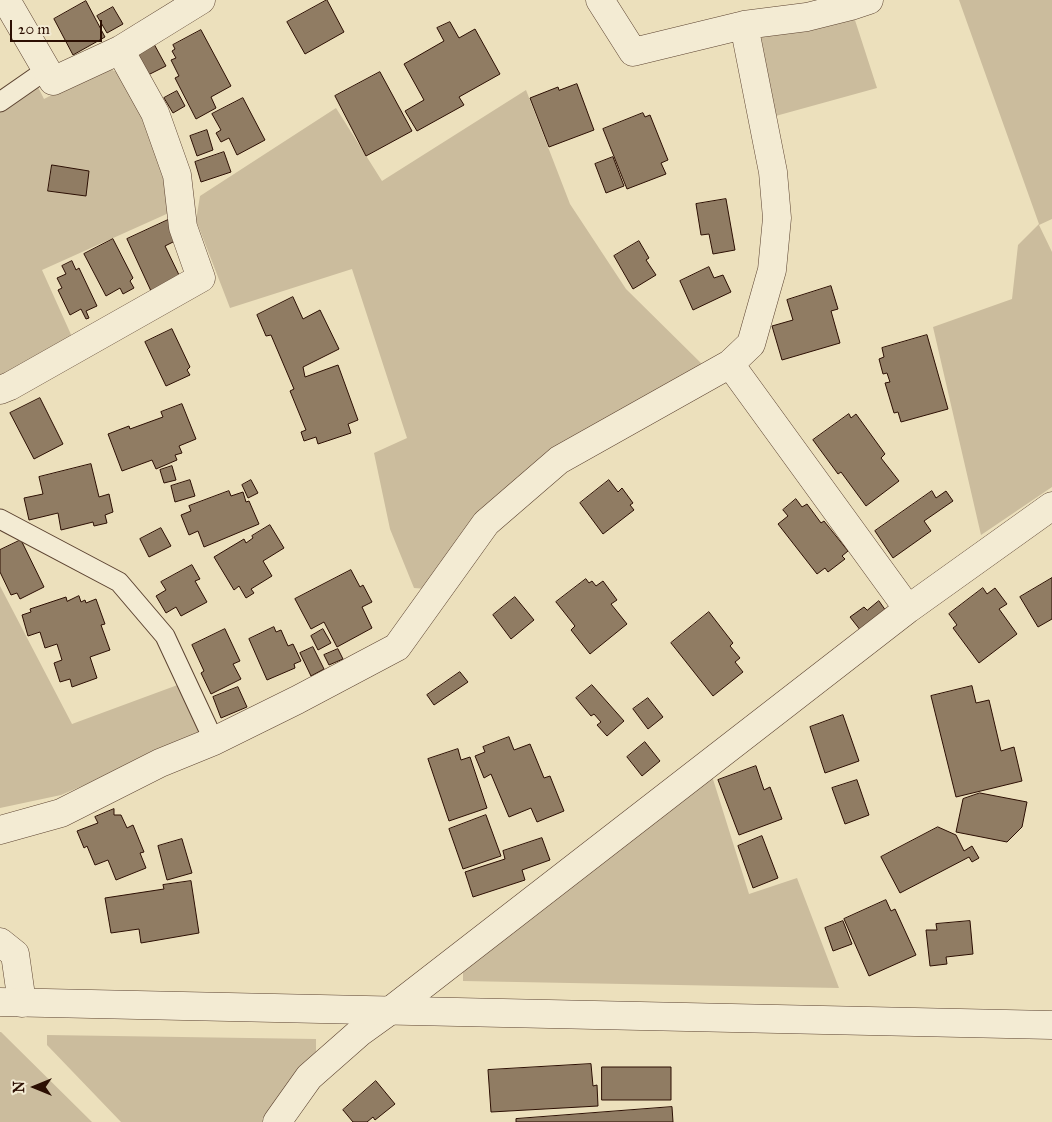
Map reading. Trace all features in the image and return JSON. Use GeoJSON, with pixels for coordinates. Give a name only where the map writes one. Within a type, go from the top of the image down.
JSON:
{"type":"FeatureCollection","features":[{"type":"Feature","properties":{"kind":"street"},"geometry":{"type":"LineString","coordinates":[[6,0],[53,81],[120,50],[200,0]]}},
{"type":"Feature","properties":{"kind":"street"},"geometry":{"type":"LineString","coordinates":[[600,0],[633,52],[744,26],[806,18],[869,0]]}},
{"type":"Feature","properties":{"kind":"street"},"geometry":{"type":"LineString","coordinates":[[0,830],[61,813],[160,762],[214,741],[297,700],[397,647],[486,524],[559,460],[730,364],[751,344],[772,270],[777,218],[773,172],[744,26]]}},
{"type":"Feature","properties":{"kind":"street"},"geometry":{"type":"LineString","coordinates":[[0,390],[201,278],[183,227],[177,175],[155,113],[120,50]]}},
{"type":"Feature","properties":{"kind":"street"},"geometry":{"type":"LineString","coordinates":[[730,364],[908,610]]}},
{"type":"Feature","properties":{"kind":"street"},"geometry":{"type":"LineString","coordinates":[[277,1122],[308,1077],[359,1033],[908,610],[1052,506]]}},
{"type":"Feature","properties":{"kind":"street"},"geometry":{"type":"LineString","coordinates":[[0,942],[15,954],[11,1003],[1052,1024]]}},
{"type":"Feature","properties":{"kind":"lane"},"geometry":{"type":"LineString","coordinates":[[0,102],[46,70]]}},
{"type":"Feature","properties":{"kind":"lane"},"geometry":{"type":"LineString","coordinates":[[0,519],[119,582],[165,636],[214,741]]}},
{"type":"Feature","properties":{"kind":"shaded area"},"geometry":{"type":"Polygon","coordinates":[[[959,0],[1052,0],[1052,219],[1039,225],[1052,252],[1052,487],[981,535],[933,327],[1012,299],[1018,245],[1039,224],[959,0]]]}},
{"type":"Feature","properties":{"kind":"shaded area"},"geometry":{"type":"Polygon","coordinates":[[[853,14],[877,88],[772,117],[758,44],[766,31],[853,14]]]}},
{"type":"Feature","properties":{"kind":"shaded area"},"geometry":{"type":"Polygon","coordinates":[[[106,67],[125,76],[155,132],[171,212],[42,270],[73,339],[0,379],[0,108],[37,85],[44,99],[106,67]]]}},
{"type":"Feature","properties":{"kind":"shaded area"},"geometry":{"type":"Polygon","coordinates":[[[526,90],[570,204],[626,289],[705,367],[615,416],[427,589],[414,588],[390,529],[374,453],[407,438],[352,269],[230,308],[196,220],[200,196],[336,108],[382,181],[526,90]]]}},
{"type":"Feature","properties":{"kind":"shaded area"},"geometry":{"type":"Polygon","coordinates":[[[0,586],[72,724],[183,683],[201,735],[61,795],[0,808],[0,586]]]}},
{"type":"Feature","properties":{"kind":"shaded area"},"geometry":{"type":"Polygon","coordinates":[[[712,776],[749,894],[797,878],[839,988],[463,981],[463,970],[712,776]]]}},
{"type":"Feature","properties":{"kind":"shaded area"},"geometry":{"type":"Polygon","coordinates":[[[1,1032],[92,1122],[0,1122],[1,1032]]]}},
{"type":"Feature","properties":{"kind":"shaded area"},"geometry":{"type":"Polygon","coordinates":[[[47,1035],[316,1039],[316,1056],[290,1082],[262,1122],[121,1122],[47,1045],[47,1035]]]}},
{"type":"Feature","properties":{"kind":"building"},"geometry":{"type":"Polygon","coordinates":[[[327,0],[344,32],[305,54],[287,22],[327,0]]]}},
{"type":"Feature","properties":{"kind":"building"},"geometry":{"type":"Polygon","coordinates":[[[86,1],[105,37],[73,55],[54,19],[86,1]]]}},
{"type":"Feature","properties":{"kind":"building"},"geometry":{"type":"Polygon","coordinates":[[[113,7],[123,24],[107,33],[97,16],[113,7]]]}},
{"type":"Feature","properties":{"kind":"building"},"geometry":{"type":"Polygon","coordinates":[[[450,22],[459,38],[475,29],[500,74],[459,97],[464,105],[417,131],[405,111],[424,100],[404,64],[444,41],[437,28],[450,22]]]}},
{"type":"Feature","properties":{"kind":"building"},"geometry":{"type":"Polygon","coordinates":[[[201,30],[231,86],[211,97],[216,108],[196,119],[175,78],[179,76],[171,60],[176,58],[172,51],[175,49],[173,45],[201,30]]]}},
{"type":"Feature","properties":{"kind":"building"},"geometry":{"type":"Polygon","coordinates":[[[154,44],[166,66],[148,75],[137,53],[154,44]]]}},
{"type":"Feature","properties":{"kind":"building"},"geometry":{"type":"Polygon","coordinates":[[[380,72],[412,131],[366,156],[335,96],[380,72]]]}},
{"type":"Feature","properties":{"kind":"building"},"geometry":{"type":"Polygon","coordinates":[[[577,84],[594,130],[549,147],[530,98],[558,87],[559,90],[577,84]]]}},
{"type":"Feature","properties":{"kind":"building"},"geometry":{"type":"Polygon","coordinates":[[[177,91],[185,106],[173,113],[164,98],[177,91]]]}},
{"type":"Feature","properties":{"kind":"building"},"geometry":{"type":"Polygon","coordinates":[[[243,98],[265,140],[237,155],[229,138],[221,142],[216,133],[221,130],[212,114],[243,98]]]}},
{"type":"Feature","properties":{"kind":"building"},"geometry":{"type":"Polygon","coordinates":[[[643,113],[645,117],[650,115],[668,160],[661,163],[666,174],[627,189],[603,129],[643,113]]]}},
{"type":"Feature","properties":{"kind":"building"},"geometry":{"type":"Polygon","coordinates":[[[207,130],[213,150],[197,156],[190,136],[207,130]]]}},
{"type":"Feature","properties":{"kind":"building"},"geometry":{"type":"Polygon","coordinates":[[[224,152],[231,172],[201,182],[195,162],[224,152]]]}},
{"type":"Feature","properties":{"kind":"building"},"geometry":{"type":"Polygon","coordinates":[[[613,157],[624,186],[606,193],[595,164],[613,157]]]}},
{"type":"Feature","properties":{"kind":"building"},"geometry":{"type":"Polygon","coordinates":[[[52,165],[89,171],[86,196],[48,191],[52,165]]]}},
{"type":"Feature","properties":{"kind":"building"},"geometry":{"type":"Polygon","coordinates":[[[726,199],[735,250],[713,254],[709,234],[701,235],[696,204],[726,199]]]}},
{"type":"Feature","properties":{"kind":"building"},"geometry":{"type":"Polygon","coordinates":[[[168,220],[177,240],[165,246],[180,277],[151,291],[127,239],[168,220]]]}},
{"type":"Feature","properties":{"kind":"building"},"geometry":{"type":"Polygon","coordinates":[[[113,239],[133,278],[130,281],[134,288],[123,294],[120,288],[106,296],[84,254],[113,239]]]}},
{"type":"Feature","properties":{"kind":"building"},"geometry":{"type":"Polygon","coordinates":[[[639,241],[649,258],[646,260],[656,275],[633,289],[614,256],[639,241]]]}},
{"type":"Feature","properties":{"kind":"building"},"geometry":{"type":"Polygon","coordinates":[[[72,261],[76,270],[79,268],[97,306],[86,311],[89,318],[86,319],[81,309],[70,315],[58,290],[62,288],[57,278],[66,274],[62,266],[72,261]]]}},
{"type":"Feature","properties":{"kind":"building"},"geometry":{"type":"Polygon","coordinates":[[[709,267],[714,278],[723,275],[731,292],[693,310],[680,281],[709,267]]]}},
{"type":"Feature","properties":{"kind":"building"},"geometry":{"type":"Polygon","coordinates":[[[831,286],[838,309],[831,311],[840,343],[782,360],[772,326],[793,320],[787,300],[831,286]]]}},
{"type":"Feature","properties":{"kind":"building"},"geometry":{"type":"Polygon","coordinates":[[[293,297],[303,319],[320,310],[339,349],[303,367],[305,377],[338,365],[358,420],[348,424],[351,433],[318,444],[316,437],[304,441],[301,432],[306,430],[290,391],[294,389],[271,335],[266,336],[257,315],[293,297]]]}},
{"type":"Feature","properties":{"kind":"building"},"geometry":{"type":"Polygon","coordinates":[[[172,329],[190,367],[187,370],[190,375],[166,386],[145,342],[172,329]]]}},
{"type":"Feature","properties":{"kind":"building"},"geometry":{"type":"Polygon","coordinates":[[[927,335],[948,409],[901,422],[898,412],[894,413],[885,383],[890,382],[887,373],[883,374],[879,359],[884,357],[882,348],[927,335]]]}},
{"type":"Feature","properties":{"kind":"building"},"geometry":{"type":"Polygon","coordinates":[[[40,398],[63,444],[34,459],[10,413],[40,398]]]}},
{"type":"Feature","properties":{"kind":"building"},"geometry":{"type":"Polygon","coordinates":[[[182,404],[196,439],[179,446],[182,453],[175,455],[177,460],[156,469],[152,460],[122,471],[108,434],[129,426],[130,429],[163,417],[161,412],[182,404]]]}},
{"type":"Feature","properties":{"kind":"building"},"geometry":{"type":"Polygon","coordinates":[[[849,414],[851,418],[856,414],[885,454],[881,458],[899,481],[866,506],[841,472],[838,474],[813,440],[849,414]]]}},
{"type":"Feature","properties":{"kind":"building"},"geometry":{"type":"Polygon","coordinates":[[[91,464],[99,497],[109,494],[113,512],[105,515],[107,523],[94,526],[93,522],[61,530],[58,513],[29,520],[24,498],[43,494],[39,477],[91,464]]]}},
{"type":"Feature","properties":{"kind":"building"},"geometry":{"type":"Polygon","coordinates":[[[172,466],[176,480],[164,483],[160,470],[172,466]]]}},
{"type":"Feature","properties":{"kind":"building"},"geometry":{"type":"Polygon","coordinates":[[[190,480],[195,496],[175,502],[171,486],[190,480]]]}},
{"type":"Feature","properties":{"kind":"building"},"geometry":{"type":"Polygon","coordinates":[[[251,480],[258,493],[248,498],[242,485],[251,480]]]}},
{"type":"Feature","properties":{"kind":"building"},"geometry":{"type":"Polygon","coordinates":[[[609,480],[618,492],[622,488],[633,503],[630,505],[634,510],[603,534],[580,503],[609,480]]]}},
{"type":"Feature","properties":{"kind":"building"},"geometry":{"type":"Polygon","coordinates":[[[229,491],[231,496],[243,492],[246,502],[249,501],[259,524],[204,547],[198,531],[189,535],[181,515],[191,511],[189,506],[229,491]]]}},
{"type":"Feature","properties":{"kind":"building"},"geometry":{"type":"Polygon","coordinates":[[[932,491],[936,498],[946,491],[953,501],[924,521],[931,531],[893,558],[875,531],[932,491]]]}},
{"type":"Feature","properties":{"kind":"building"},"geometry":{"type":"Polygon","coordinates":[[[796,499],[802,507],[807,504],[821,523],[824,521],[848,551],[842,556],[845,559],[828,572],[825,568],[817,574],[778,524],[788,516],[783,510],[796,499]]]}},
{"type":"Feature","properties":{"kind":"building"},"geometry":{"type":"Polygon","coordinates":[[[270,525],[284,548],[263,561],[272,576],[251,589],[254,593],[246,598],[239,586],[234,590],[214,557],[244,539],[246,543],[253,538],[252,536],[270,525]]]}},
{"type":"Feature","properties":{"kind":"building"},"geometry":{"type":"Polygon","coordinates":[[[161,528],[171,546],[149,557],[140,539],[161,528]]]}},
{"type":"Feature","properties":{"kind":"building"},"geometry":{"type":"Polygon","coordinates":[[[21,540],[44,587],[20,599],[17,593],[11,595],[0,572],[0,550],[21,540]]]}},
{"type":"Feature","properties":{"kind":"building"},"geometry":{"type":"Polygon","coordinates":[[[192,565],[200,579],[195,581],[207,602],[181,616],[176,607],[166,613],[156,596],[166,590],[161,582],[192,565]]]}},
{"type":"Feature","properties":{"kind":"building"},"geometry":{"type":"Polygon","coordinates":[[[351,570],[360,587],[363,585],[372,602],[362,607],[372,628],[337,647],[324,622],[311,629],[295,599],[351,570]]]}},
{"type":"Feature","properties":{"kind":"building"},"geometry":{"type":"Polygon","coordinates":[[[1052,578],[1052,619],[1038,627],[1020,597],[1052,578]]]}},
{"type":"Feature","properties":{"kind":"building"},"geometry":{"type":"Polygon","coordinates":[[[586,579],[589,583],[592,581],[596,586],[603,581],[617,600],[611,604],[627,624],[590,654],[571,630],[575,626],[556,602],[586,579]]]}},
{"type":"Feature","properties":{"kind":"building"},"geometry":{"type":"Polygon","coordinates":[[[983,588],[987,594],[995,588],[1007,604],[999,609],[1017,634],[979,663],[953,628],[957,625],[949,614],[983,588]]]}},
{"type":"Feature","properties":{"kind":"building"},"geometry":{"type":"Polygon","coordinates":[[[79,596],[81,602],[85,600],[86,603],[96,599],[105,624],[101,625],[110,650],[90,657],[97,678],[72,687],[70,679],[60,682],[54,663],[62,660],[57,644],[45,648],[40,632],[28,636],[22,615],[31,612],[30,609],[66,597],[67,601],[79,596]]]}},
{"type":"Feature","properties":{"kind":"building"},"geometry":{"type":"Polygon","coordinates":[[[515,597],[534,620],[511,639],[493,615],[515,597]]]}},
{"type":"Feature","properties":{"kind":"building"},"geometry":{"type":"Polygon","coordinates":[[[879,601],[886,611],[861,631],[850,617],[864,607],[867,610],[879,601]]]}},
{"type":"Feature","properties":{"kind":"building"},"geometry":{"type":"Polygon","coordinates":[[[709,612],[733,643],[730,646],[740,658],[735,662],[743,672],[713,696],[671,643],[709,612]]]}},
{"type":"Feature","properties":{"kind":"building"},"geometry":{"type":"Polygon","coordinates":[[[274,627],[276,632],[281,630],[288,646],[293,644],[301,661],[294,664],[295,668],[267,680],[249,639],[274,627]]]}},
{"type":"Feature","properties":{"kind":"building"},"geometry":{"type":"Polygon","coordinates":[[[225,629],[240,661],[233,664],[241,679],[211,694],[201,673],[204,671],[192,645],[225,629]]]}},
{"type":"Feature","properties":{"kind":"building"},"geometry":{"type":"Polygon","coordinates":[[[323,629],[331,643],[318,650],[311,636],[323,629]]]}},
{"type":"Feature","properties":{"kind":"building"},"geometry":{"type":"Polygon","coordinates":[[[313,647],[324,669],[311,676],[300,653],[313,647]]]}},
{"type":"Feature","properties":{"kind":"building"},"geometry":{"type":"Polygon","coordinates":[[[338,649],[343,659],[329,665],[324,655],[338,649]]]}},
{"type":"Feature","properties":{"kind":"building"},"geometry":{"type":"Polygon","coordinates":[[[460,672],[468,682],[434,705],[427,695],[460,672]]]}},
{"type":"Feature","properties":{"kind":"building"},"geometry":{"type":"Polygon","coordinates":[[[592,685],[624,721],[607,736],[597,725],[601,722],[594,714],[591,716],[576,698],[592,685]]]}},
{"type":"Feature","properties":{"kind":"building"},"geometry":{"type":"Polygon","coordinates":[[[972,686],[976,703],[989,700],[1001,751],[1014,747],[1022,781],[956,797],[931,696],[972,686]]]}},
{"type":"Feature","properties":{"kind":"building"},"geometry":{"type":"Polygon","coordinates":[[[238,687],[247,707],[221,718],[213,697],[238,687]]]}},
{"type":"Feature","properties":{"kind":"building"},"geometry":{"type":"Polygon","coordinates":[[[648,698],[663,717],[648,729],[633,709],[648,698]]]}},
{"type":"Feature","properties":{"kind":"building"},"geometry":{"type":"Polygon","coordinates":[[[843,715],[859,761],[825,773],[810,727],[843,715]]]}},
{"type":"Feature","properties":{"kind":"building"},"geometry":{"type":"Polygon","coordinates":[[[509,737],[514,750],[530,744],[544,778],[550,776],[564,811],[537,822],[531,808],[509,817],[491,774],[484,778],[475,756],[485,752],[483,747],[509,737]]]}},
{"type":"Feature","properties":{"kind":"building"},"geometry":{"type":"Polygon","coordinates":[[[645,742],[660,761],[642,776],[627,757],[645,742]]]}},
{"type":"Feature","properties":{"kind":"building"},"geometry":{"type":"Polygon","coordinates":[[[458,749],[461,760],[470,757],[487,808],[449,821],[428,759],[458,749]]]}},
{"type":"Feature","properties":{"kind":"building"},"geometry":{"type":"Polygon","coordinates":[[[756,766],[764,790],[770,787],[782,819],[739,835],[718,780],[756,766]]]}},
{"type":"Feature","properties":{"kind":"building"},"geometry":{"type":"Polygon","coordinates":[[[857,780],[869,815],[845,824],[832,788],[857,780]]]}},
{"type":"Feature","properties":{"kind":"building"},"geometry":{"type":"Polygon","coordinates":[[[980,793],[1027,802],[1022,827],[1007,842],[956,832],[963,799],[980,793]]]}},
{"type":"Feature","properties":{"kind":"building"},"geometry":{"type":"Polygon","coordinates":[[[114,809],[114,815],[121,815],[127,828],[133,825],[144,852],[140,853],[146,868],[116,880],[108,860],[95,865],[87,846],[84,848],[77,831],[98,823],[95,817],[114,809]]]}},
{"type":"Feature","properties":{"kind":"building"},"geometry":{"type":"Polygon","coordinates":[[[486,815],[501,856],[463,869],[449,829],[486,815]]]}},
{"type":"Feature","properties":{"kind":"building"},"geometry":{"type":"Polygon","coordinates":[[[938,827],[956,835],[964,851],[972,846],[979,858],[972,862],[969,857],[900,893],[881,857],[938,827]]]}},
{"type":"Feature","properties":{"kind":"building"},"geometry":{"type":"Polygon","coordinates":[[[762,836],[778,878],[753,888],[738,846],[762,836]]]}},
{"type":"Feature","properties":{"kind":"building"},"geometry":{"type":"Polygon","coordinates":[[[542,838],[550,860],[522,870],[525,880],[473,897],[465,872],[505,859],[503,851],[542,838]]]}},
{"type":"Feature","properties":{"kind":"building"},"geometry":{"type":"Polygon","coordinates":[[[182,839],[192,873],[167,880],[158,846],[182,839]]]}},
{"type":"Feature","properties":{"kind":"building"},"geometry":{"type":"Polygon","coordinates":[[[191,881],[199,933],[141,943],[139,929],[111,933],[105,898],[164,889],[163,885],[191,881]]]}},
{"type":"Feature","properties":{"kind":"building"},"geometry":{"type":"Polygon","coordinates":[[[886,900],[891,911],[895,909],[916,955],[869,976],[844,919],[886,900]]]}},
{"type":"Feature","properties":{"kind":"building"},"geometry":{"type":"Polygon","coordinates":[[[843,921],[852,944],[833,951],[825,928],[843,921]]]}},
{"type":"Feature","properties":{"kind":"building"},"geometry":{"type":"Polygon","coordinates":[[[970,921],[973,954],[946,957],[947,964],[930,966],[926,930],[937,930],[936,924],[970,921]]]}},
{"type":"Feature","properties":{"kind":"building"},"geometry":{"type":"Polygon","coordinates":[[[591,1064],[593,1086],[597,1085],[598,1106],[491,1112],[488,1070],[591,1064]]]}},
{"type":"Feature","properties":{"kind":"building"},"geometry":{"type":"Polygon","coordinates":[[[602,1067],[671,1067],[671,1100],[602,1100],[602,1067]]]}},
{"type":"Feature","properties":{"kind":"building"},"geometry":{"type":"Polygon","coordinates":[[[376,1081],[395,1104],[375,1120],[373,1117],[367,1122],[353,1122],[343,1110],[376,1081]]]}},
{"type":"Feature","properties":{"kind":"building"},"geometry":{"type":"Polygon","coordinates":[[[672,1107],[673,1122],[516,1122],[516,1119],[672,1107]]]}}]}
